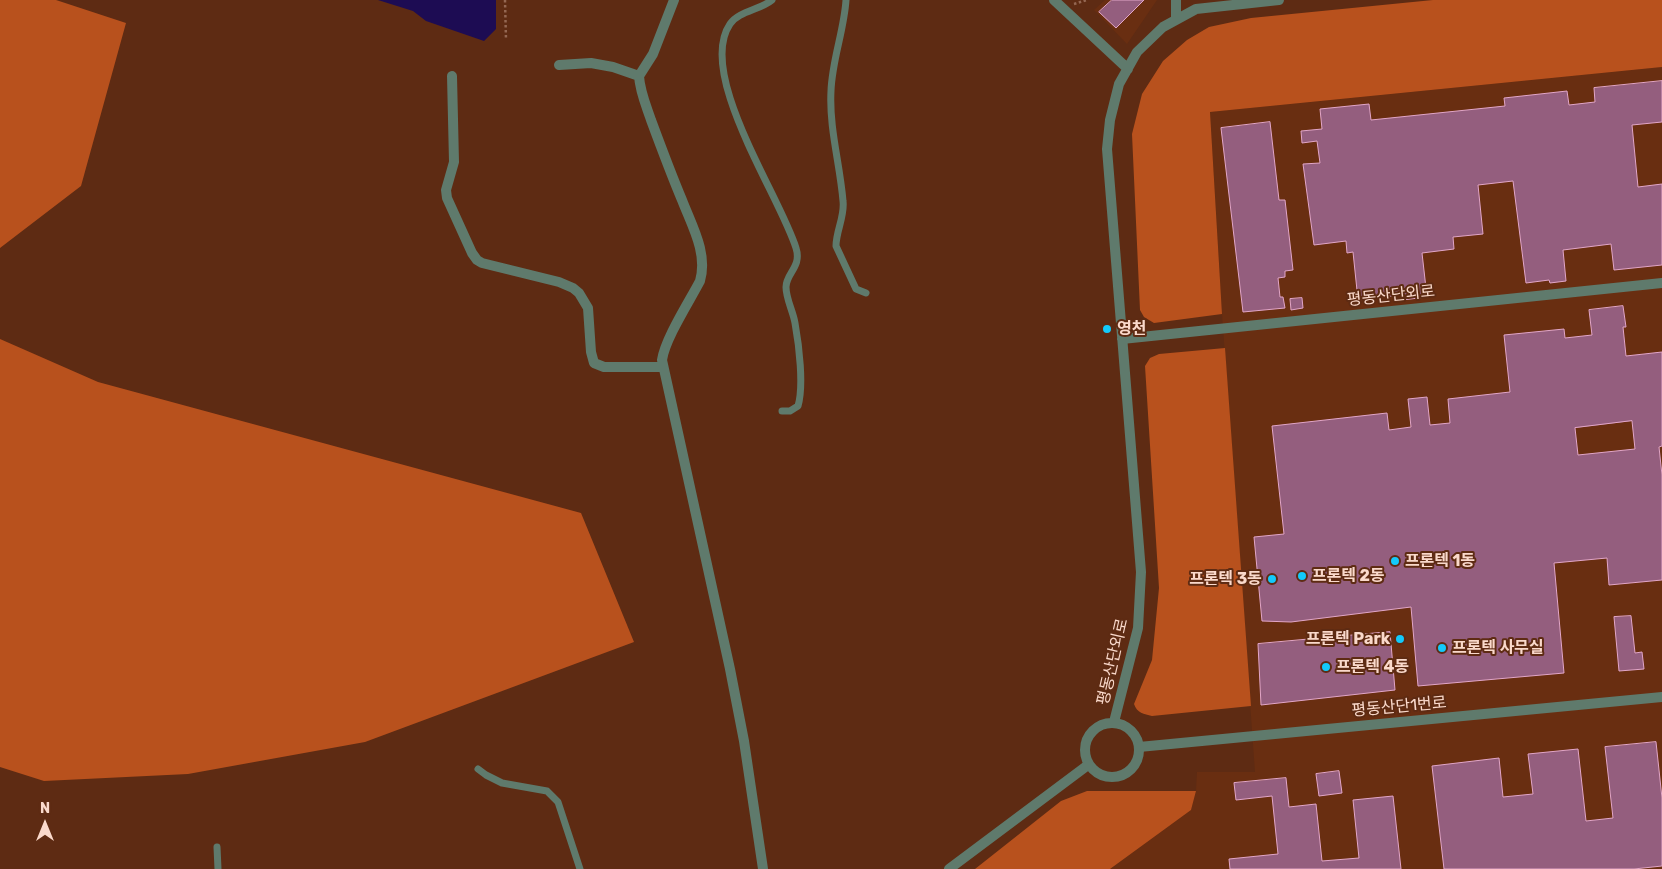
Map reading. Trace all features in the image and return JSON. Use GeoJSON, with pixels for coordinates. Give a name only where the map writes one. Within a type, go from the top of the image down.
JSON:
{"type":"FeatureCollection","features":[{"type":"Feature","properties":{"kind":"street"},"geometry":{"type":"LineString","coordinates":[[674,0],[653,54],[639,76],[640,88],[663,154],[700,245],[702,272],[700,282],[663,353],[663,367],[732,678],[744,741],[763,869]]}},
{"type":"Feature","properties":{"kind":"street"},"geometry":{"type":"LineString","coordinates":[[1054,0],[1128,69]]}},
{"type":"Feature","properties":{"kind":"street"},"geometry":{"type":"LineString","coordinates":[[1176,0],[1176,20]]}},
{"type":"Feature","properties":{"kind":"street","name":"평동산단외로"},"geometry":{"type":"LineString","coordinates":[[1114,722],[1138,628],[1141,572],[1108,148],[1110,120],[1119,84],[1137,52],[1163,27],[1196,9],[1280,0]]}},
{"type":"Feature","properties":{"kind":"street"},"geometry":{"type":"LineString","coordinates":[[559,66],[599,64],[639,76]]}},
{"type":"Feature","properties":{"kind":"street"},"geometry":{"type":"LineString","coordinates":[[452,76],[454,162],[446,190],[477,260],[482,263],[559,282],[579,293],[588,308],[591,352],[594,363],[604,367],[663,367]]}},
{"type":"Feature","properties":{"kind":"street","name":"평동산단외로"},"geometry":{"type":"LineString","coordinates":[[1122,340],[1662,283]]}},
{"type":"Feature","properties":{"kind":"street","name":"평동산단1번로"},"geometry":{"type":"LineString","coordinates":[[1139,747],[1662,697]]}},
{"type":"Feature","properties":{"kind":"street"},"geometry":{"type":"LineString","coordinates":[[1114,722],[1123,724],[1131,730],[1136,737],[1139,747],[1135,765],[1128,772],[1120,776],[1111,777],[1094,771],[1088,765],[1084,748],[1086,739],[1097,726],[1114,722]]}},
{"type":"Feature","properties":{"kind":"street"},"geometry":{"type":"LineString","coordinates":[[949,869],[1088,765]]}},
{"type":"Feature","properties":{"kind":"lane"},"geometry":{"type":"LineString","coordinates":[[772,0],[765,6],[750,10],[730,24],[724,39],[722,57],[723,79],[737,118],[796,248],[798,260],[786,284],[788,301],[795,322],[801,397],[798,406],[790,411],[782,411]]}},
{"type":"Feature","properties":{"kind":"lane"},"geometry":{"type":"LineString","coordinates":[[846,0],[845,19],[834,66],[831,92],[832,118],[844,203],[836,246],[856,289],[866,293]]}},
{"type":"Feature","properties":{"kind":"lane"},"geometry":{"type":"LineString","coordinates":[[478,769],[502,783],[547,791],[558,802],[580,869]]}},
{"type":"Feature","properties":{"kind":"lane"},"geometry":{"type":"LineString","coordinates":[[217,848],[218,869]]}},
{"type":"Feature","properties":{"kind":"path"},"geometry":{"type":"LineString","coordinates":[[505,0],[506,40]]}},
{"type":"Feature","properties":{"kind":"shaded area"},"geometry":{"type":"Polygon","coordinates":[[[0,0],[56,0],[126,23],[81,186],[0,248],[0,0]]]}},
{"type":"Feature","properties":{"kind":"shaded area"},"geometry":{"type":"Polygon","coordinates":[[[378,0],[496,0],[496,29],[484,41],[426,21],[413,11],[378,0]]]}},
{"type":"Feature","properties":{"kind":"shaded area"},"geometry":{"type":"Polygon","coordinates":[[[1105,0],[1157,0],[1127,44],[1094,10],[1105,0]]]}},
{"type":"Feature","properties":{"kind":"shaded area"},"geometry":{"type":"Polygon","coordinates":[[[1433,0],[1662,0],[1662,67],[1210,112],[1222,314],[1154,323],[1144,317],[1140,310],[1132,134],[1142,94],[1163,61],[1187,40],[1209,27],[1251,18],[1433,0]]]}},
{"type":"Feature","properties":{"kind":"shaded area"},"geometry":{"type":"Polygon","coordinates":[[[1662,67],[1662,869],[1110,869],[1191,810],[1196,791],[1197,772],[1255,772],[1222,314],[1210,112],[1662,67]]]}},
{"type":"Feature","properties":{"kind":"shaded area"},"geometry":{"type":"Polygon","coordinates":[[[0,339],[98,382],[581,513],[634,642],[365,742],[188,774],[44,781],[0,767],[0,339]]]}},
{"type":"Feature","properties":{"kind":"shaded area"},"geometry":{"type":"Polygon","coordinates":[[[1225,348],[1251,706],[1152,716],[1139,711],[1134,704],[1152,660],[1159,588],[1145,366],[1150,358],[1159,354],[1225,348]]]}},
{"type":"Feature","properties":{"kind":"shaded area"},"geometry":{"type":"Polygon","coordinates":[[[1087,791],[1196,791],[1191,810],[1110,869],[975,869],[1061,801],[1087,791]]]}},
{"type":"Feature","properties":{"kind":"building"},"geometry":{"type":"Polygon","coordinates":[[[1112,0],[1144,0],[1116,28],[1099,12],[1112,0]]]}},
{"type":"Feature","properties":{"kind":"building"},"geometry":{"type":"Polygon","coordinates":[[[1662,81],[1662,122],[1632,125],[1638,187],[1662,184],[1662,265],[1614,270],[1611,244],[1563,250],[1566,281],[1550,283],[1549,280],[1526,283],[1513,181],[1478,185],[1483,234],[1453,237],[1454,249],[1422,253],[1427,297],[1402,300],[1401,295],[1358,300],[1353,252],[1347,253],[1346,241],[1314,245],[1303,164],[1320,163],[1317,141],[1302,143],[1301,131],[1322,129],[1320,109],[1369,104],[1371,120],[1505,106],[1504,98],[1567,91],[1569,105],[1595,102],[1594,88],[1662,81]]]}},
{"type":"Feature","properties":{"kind":"building"},"geometry":{"type":"Polygon","coordinates":[[[1270,122],[1279,200],[1285,200],[1293,270],[1285,271],[1285,277],[1278,278],[1280,297],[1283,297],[1285,308],[1243,312],[1221,128],[1270,122]]]}},
{"type":"Feature","properties":{"kind":"building"},"geometry":{"type":"Polygon","coordinates":[[[1302,298],[1303,308],[1291,310],[1290,299],[1302,298]]]}},
{"type":"Feature","properties":{"kind":"building"},"geometry":{"type":"Polygon","coordinates":[[[1623,306],[1626,327],[1623,327],[1626,356],[1662,352],[1662,446],[1659,447],[1662,475],[1662,580],[1609,585],[1607,558],[1554,563],[1564,673],[1418,686],[1411,607],[1291,622],[1262,621],[1254,537],[1284,534],[1272,426],[1387,413],[1389,430],[1411,427],[1408,399],[1427,397],[1430,425],[1450,423],[1448,399],[1510,392],[1504,335],[1564,329],[1565,338],[1592,335],[1589,310],[1623,306]],[[1632,421],[1575,428],[1578,455],[1635,449],[1632,421]]]}},
{"type":"Feature","properties":{"kind":"building"},"geometry":{"type":"Polygon","coordinates":[[[1631,616],[1635,653],[1642,652],[1644,669],[1619,671],[1614,617],[1631,616]]]}},
{"type":"Feature","properties":{"kind":"building","name":"프론텍 4동"},"geometry":{"type":"Polygon","coordinates":[[[1390,632],[1395,690],[1261,705],[1258,644],[1390,632]]]}},
{"type":"Feature","properties":{"kind":"building"},"geometry":{"type":"Polygon","coordinates":[[[1656,742],[1662,798],[1662,866],[1634,869],[1444,869],[1432,766],[1499,758],[1503,797],[1533,794],[1528,754],[1578,749],[1586,821],[1613,818],[1605,747],[1656,742]]]}},
{"type":"Feature","properties":{"kind":"building"},"geometry":{"type":"Polygon","coordinates":[[[1339,771],[1342,793],[1319,796],[1316,774],[1339,771]]]}},
{"type":"Feature","properties":{"kind":"building"},"geometry":{"type":"Polygon","coordinates":[[[1286,778],[1289,807],[1316,804],[1322,861],[1359,858],[1353,800],[1393,796],[1401,869],[1230,869],[1229,859],[1278,854],[1272,796],[1236,800],[1234,783],[1286,778]]]}},
{"type":"Feature","properties":{"kind":"place","name":"영천"},"geometry":{"type":"Point","coordinates":[1107,329]}},
{"type":"Feature","properties":{"kind":"place","name":"프론텍 1동"},"geometry":{"type":"Point","coordinates":[1395,561]}},
{"type":"Feature","properties":{"kind":"place","name":"프론텍 2동"},"geometry":{"type":"Point","coordinates":[1302,576]}},
{"type":"Feature","properties":{"kind":"place","name":"프론텍 3동"},"geometry":{"type":"Point","coordinates":[1272,579]}},
{"type":"Feature","properties":{"kind":"place","name":"프론텍 Park"},"geometry":{"type":"Point","coordinates":[1400,639]}},
{"type":"Feature","properties":{"kind":"place","name":"프론텍 사무실"},"geometry":{"type":"Point","coordinates":[1442,648]}},
{"type":"Feature","properties":{"kind":"place","name":"프론텍 4동"},"geometry":{"type":"Point","coordinates":[1326,667]}}]}
